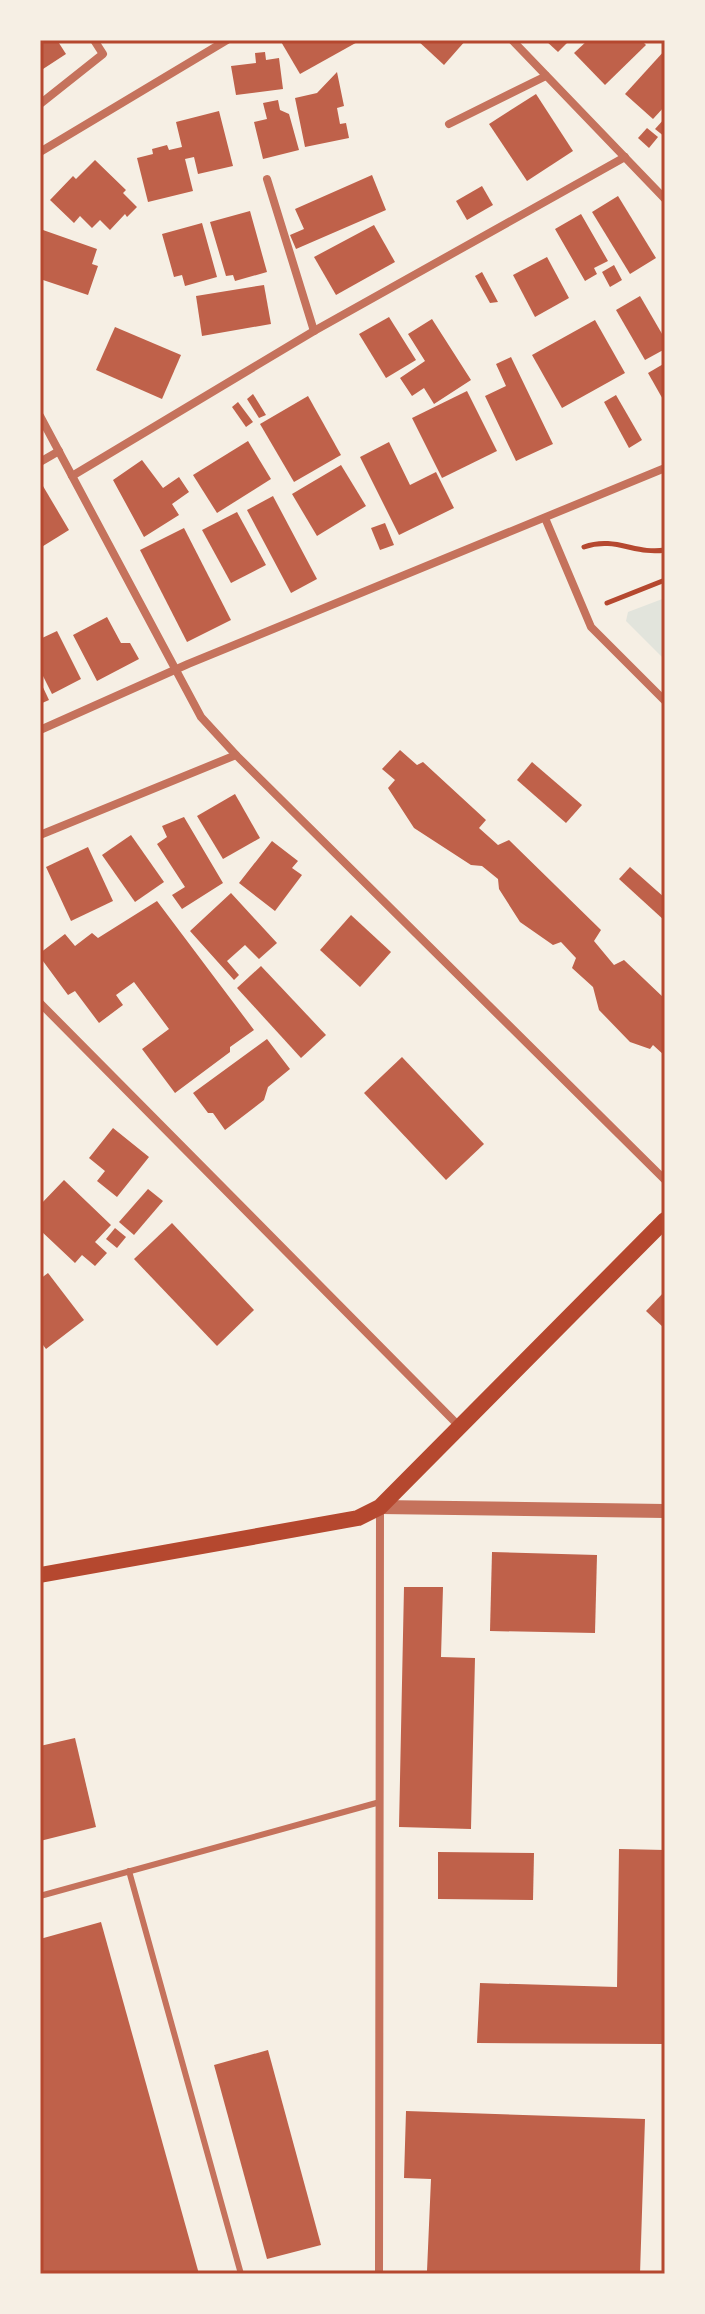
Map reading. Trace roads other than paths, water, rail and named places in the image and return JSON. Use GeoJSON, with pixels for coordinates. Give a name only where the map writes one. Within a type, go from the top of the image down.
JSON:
{"type":"FeatureCollection","features":[{"type":"Feature","properties":{"kind":"main road"},"geometry":{"type":"LineString","coordinates":[[40,1575],[358,1518],[380,1507],[665,1220]]}},
{"type":"Feature","properties":{"kind":"street"},"geometry":{"type":"LineString","coordinates":[[40,104],[103,54],[94,40]]}},
{"type":"Feature","properties":{"kind":"street"},"geometry":{"type":"LineString","coordinates":[[40,152],[227,40]]}},
{"type":"Feature","properties":{"kind":"street"},"geometry":{"type":"LineString","coordinates":[[512,40],[665,199]]}},
{"type":"Feature","properties":{"kind":"street"},"geometry":{"type":"LineString","coordinates":[[449,124],[546,76]]}},
{"type":"Feature","properties":{"kind":"street"},"geometry":{"type":"LineString","coordinates":[[72,476],[314,331],[625,157]]}},
{"type":"Feature","properties":{"kind":"street"},"geometry":{"type":"LineString","coordinates":[[267,179],[314,331]]}},
{"type":"Feature","properties":{"kind":"street"},"geometry":{"type":"LineString","coordinates":[[40,416],[201,717],[665,1180]]}},
{"type":"Feature","properties":{"kind":"street"},"geometry":{"type":"LineString","coordinates":[[40,462],[59,451]]}},
{"type":"Feature","properties":{"kind":"street"},"geometry":{"type":"LineString","coordinates":[[40,730],[175,670],[665,468]]}},
{"type":"Feature","properties":{"kind":"street"},"geometry":{"type":"LineString","coordinates":[[545,518],[591,627],[665,701]]}},
{"type":"Feature","properties":{"kind":"street"},"geometry":{"type":"LineString","coordinates":[[40,835],[236,755]]}},
{"type":"Feature","properties":{"kind":"street"},"geometry":{"type":"LineString","coordinates":[[40,1003],[460,1427]]}},
{"type":"Feature","properties":{"kind":"street"},"geometry":{"type":"LineString","coordinates":[[379,2274],[380,1507],[665,1511]]}},
{"type":"Feature","properties":{"kind":"lane"},"geometry":{"type":"LineString","coordinates":[[40,1896],[380,1802]]}},
{"type":"Feature","properties":{"kind":"lane"},"geometry":{"type":"LineString","coordinates":[[129,1871],[241,2274]]}}]}
